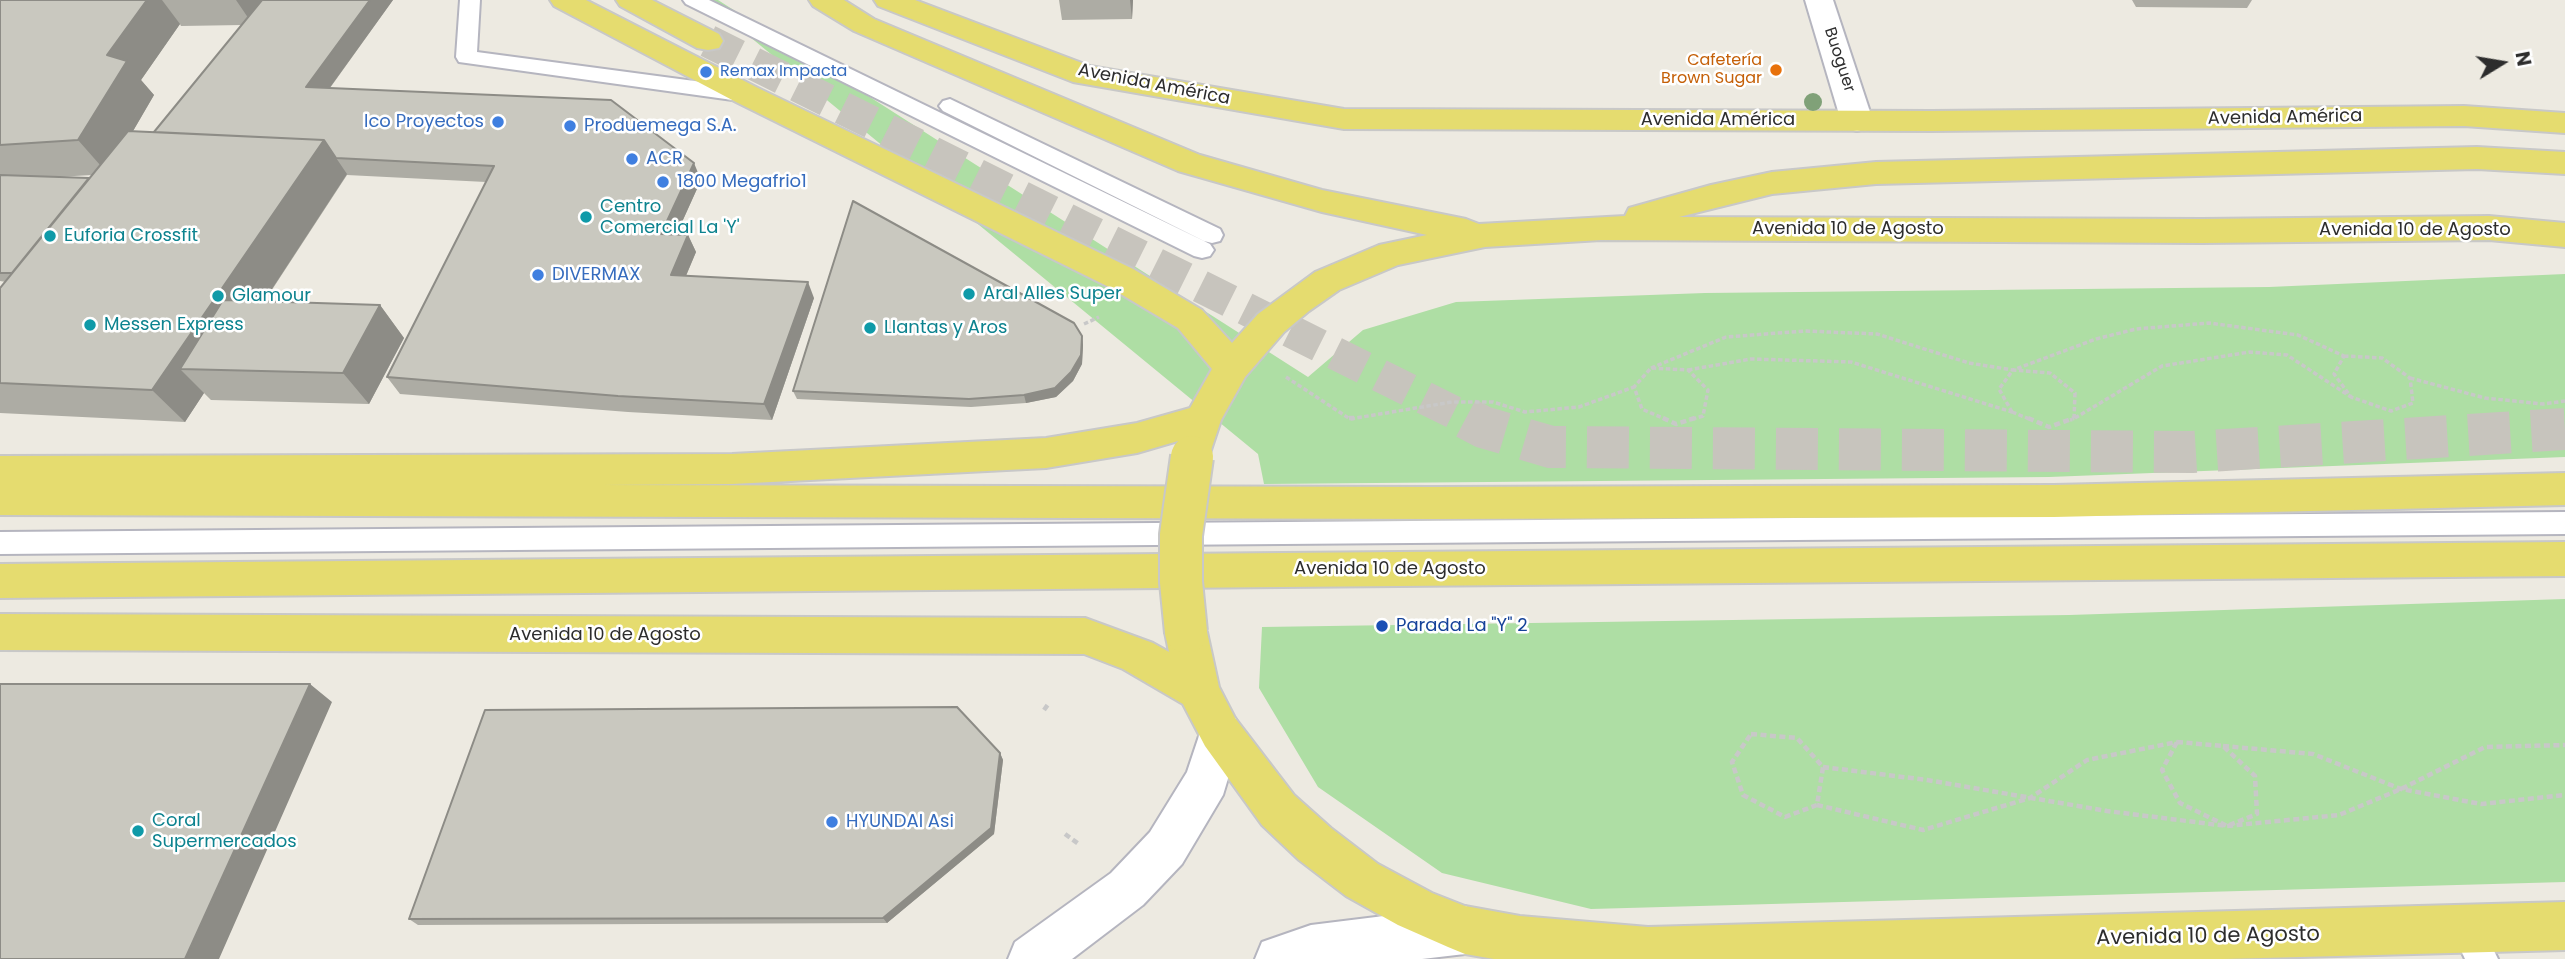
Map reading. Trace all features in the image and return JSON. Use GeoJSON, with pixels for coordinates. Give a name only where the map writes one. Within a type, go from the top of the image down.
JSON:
{"type":"FeatureCollection","features":[{"type":"Feature","properties":{"kind":"main road"},"geometry":{"type":"LineString","coordinates":[[564,0],[747,95],[1121,278],[1190,319],[1232,367]]}},
{"type":"Feature","properties":{"kind":"main road"},"geometry":{"type":"LineString","coordinates":[[630,0],[708,41]]}},
{"type":"Feature","properties":{"kind":"main road"},"geometry":{"type":"LineString","coordinates":[[823,0],[864,25],[1189,163],[1322,201],[1485,235]]}},
{"type":"Feature","properties":{"kind":"main road","name":"Avenida América"},"geometry":{"type":"LineString","coordinates":[[888,0],[1084,75],[1345,119],[1857,121],[2464,116],[2565,123]]}},
{"type":"Feature","properties":{"kind":"main road","name":"Buoguer"},"geometry":{"type":"LineString","coordinates":[[1819,0],[1857,121]]}},
{"type":"Feature","properties":{"kind":"main road"},"geometry":{"type":"LineString","coordinates":[[1601,228],[1711,196],[1772,183],[1876,173],[2463,158],[2565,163]]}},
{"type":"Feature","properties":{"kind":"main road"},"geometry":{"type":"LineString","coordinates":[[2490,228],[2565,224]]}},
{"type":"Feature","properties":{"kind":"main road","name":"Avenida 10 de Agosto"},"geometry":{"type":"LineString","coordinates":[[2565,235],[2490,228],[1601,228],[1485,235],[1391,254],[1327,281],[1271,323],[1232,367],[1203,419],[1192,457],[1181,535],[1181,582],[1186,632],[1198,690],[1220,732],[1246,770],[1278,810],[1315,844],[1362,880],[1415,909],[1465,930],[1544,951],[1648,951],[2141,949],[2474,944],[2565,926]]}},
{"type":"Feature","properties":{"kind":"main road"},"geometry":{"type":"LineString","coordinates":[[0,471],[745,468],[1046,453],[1138,438],[1203,419]]}},
{"type":"Feature","properties":{"kind":"main road"},"geometry":{"type":"LineString","coordinates":[[0,499],[1408,503],[2013,501],[2565,489]]}},
{"type":"Feature","properties":{"kind":"main road","name":"Avenida 10 de Agosto"},"geometry":{"type":"LineString","coordinates":[[0,581],[2565,559]]}},
{"type":"Feature","properties":{"kind":"main road","name":"Avenida 10 de Agosto"},"geometry":{"type":"LineString","coordinates":[[0,632],[1085,636],[1138,656],[1198,690]]}},
{"type":"Feature","properties":{"kind":"main road"},"geometry":{"type":"LineString","coordinates":[[1031,959],[1127,889],[1166,848],[1207,780],[1220,732]]}},
{"type":"Feature","properties":{"kind":"main road"},"geometry":{"type":"LineString","coordinates":[[1279,959],[1311,949],[1465,930]]}},
{"type":"Feature","properties":{"kind":"lane"},"geometry":{"type":"LineString","coordinates":[[470,0],[466,57],[747,95]]}},
{"type":"Feature","properties":{"kind":"lane"},"geometry":{"type":"LineString","coordinates":[[693,0],[1207,242],[734,0]]}},
{"type":"Feature","properties":{"kind":"lane"},"geometry":{"type":"LineString","coordinates":[[0,543],[2565,523]]}},
{"type":"Feature","properties":{"kind":"path"},"geometry":{"type":"LineString","coordinates":[[1084,324],[1100,317]]}},
{"type":"Feature","properties":{"kind":"path"},"geometry":{"type":"LineString","coordinates":[[2012,412],[1999,389],[2013,370],[2096,339],[2136,329],[2209,323],[2298,335],[2344,355],[2382,358],[2410,378],[2485,398],[2543,404],[2565,401]]}},
{"type":"Feature","properties":{"kind":"path"},"geometry":{"type":"LineString","coordinates":[[1688,370],[1708,390],[1703,416],[1676,424],[1642,409],[1634,387],[1651,368],[1726,337],[1805,331],[1877,334],[1969,363],[2050,373],[2074,393],[2074,419]]}},
{"type":"Feature","properties":{"kind":"path"},"geometry":{"type":"LineString","coordinates":[[1651,368],[1688,370],[1751,359],[1851,362],[2012,412],[2049,427],[2074,419],[2162,366],[2250,352],[2287,355],[2351,397],[2391,411],[2413,403],[2410,378]]}},
{"type":"Feature","properties":{"kind":"path"},"geometry":{"type":"LineString","coordinates":[[2344,355],[2334,374],[2351,397]]}},
{"type":"Feature","properties":{"kind":"path"},"geometry":{"type":"LineString","coordinates":[[1044,710],[1049,703]]}},
{"type":"Feature","properties":{"kind":"path"},"geometry":{"type":"LineString","coordinates":[[2565,745],[2485,747],[2402,789],[2339,815],[2227,826],[2031,798],[1927,780],[1823,767],[1797,738],[1751,734],[1732,762],[1743,795],[1785,817],[1817,805],[1923,830],[2031,798],[2087,760],[2177,742],[2313,754],[2402,789],[2482,804],[2565,795]]}},
{"type":"Feature","properties":{"kind":"path"},"geometry":{"type":"LineString","coordinates":[[2177,742],[2162,770],[2180,803],[2227,826],[2256,814],[2255,776],[2223,746]]}},
{"type":"Feature","properties":{"kind":"path"},"geometry":{"type":"LineString","coordinates":[[1817,805],[1823,767]]}},
{"type":"Feature","properties":{"kind":"path"},"geometry":{"type":"LineString","coordinates":[[1065,834],[1080,845]]}},
{"type":"Feature","properties":{"kind":"green space"},"geometry":{"type":"Polygon","coordinates":[[[705,0],[718,0],[1308,377],[1363,330],[1456,302],[1705,293],[2269,287],[2565,274],[2565,457],[2049,477],[1264,484],[1258,454],[705,0]]]}},
{"type":"Feature","properties":{"kind":"green space"},"geometry":{"type":"Polygon","coordinates":[[[2565,599],[2565,882],[1591,909],[1442,873],[1318,787],[1259,688],[1262,627],[2069,615],[2565,599]]]}},
{"type":"Feature","properties":{"kind":"building"},"geometry":{"type":"Polygon","coordinates":[[[0,0],[147,0],[107,55],[127,61],[78,140],[0,145],[0,0]]]}},
{"type":"Feature","properties":{"kind":"building","name":"Centro Comercial La 'Y'"},"geometry":{"type":"Polygon","coordinates":[[[262,0],[370,0],[306,87],[611,100],[694,163],[661,234],[688,235],[671,275],[808,282],[764,404],[618,396],[387,377],[494,166],[336,158],[324,140],[154,132],[262,0]]]}},
{"type":"Feature","properties":{"kind":"building"},"geometry":{"type":"Polygon","coordinates":[[[128,131],[324,140],[152,390],[0,383],[0,288],[128,131]]]}},
{"type":"Feature","properties":{"kind":"building"},"geometry":{"type":"Polygon","coordinates":[[[0,175],[89,178],[12,273],[0,273],[0,175]]]}},
{"type":"Feature","properties":{"kind":"building"},"geometry":{"type":"Polygon","coordinates":[[[853,201],[1074,323],[1082,336],[1081,355],[1071,372],[1055,388],[1024,395],[969,399],[793,391],[853,201]]]}},
{"type":"Feature","properties":{"kind":"building"},"geometry":{"type":"Polygon","coordinates":[[[223,300],[380,305],[343,373],[180,369],[223,300]]]}},
{"type":"Feature","properties":{"kind":"building","name":"Coral Supermercados"},"geometry":{"type":"Polygon","coordinates":[[[0,684],[310,684],[185,959],[0,959],[0,684]]]}},
{"type":"Feature","properties":{"kind":"building"},"geometry":{"type":"Polygon","coordinates":[[[957,707],[1000,753],[991,828],[883,918],[409,919],[485,710],[957,707]]]}},
{"type":"Feature","properties":{"kind":"tunnel"},"geometry":{"type":"LineString","coordinates":[[708,41],[1469,420]]}},
{"type":"Feature","properties":{"kind":"tunnel"},"geometry":{"type":"LineString","coordinates":[[1466,418],[1483,427],[1551,447],[2192,452],[2565,429]]}},
{"type":"Feature","properties":{"kind":"place","name":"Cafetería Brown Sugar"},"geometry":{"type":"Point","coordinates":[1776,70]}},
{"type":"Feature","properties":{"kind":"place","name":"Remax Impacta"},"geometry":{"type":"Point","coordinates":[706,72]}},
{"type":"Feature","properties":{"kind":"place","name":"Ico Proyectos"},"geometry":{"type":"Point","coordinates":[498,122]}},
{"type":"Feature","properties":{"kind":"place","name":"Produemega S.A."},"geometry":{"type":"Point","coordinates":[570,126]}},
{"type":"Feature","properties":{"kind":"place","name":"ACR"},"geometry":{"type":"Point","coordinates":[632,159]}},
{"type":"Feature","properties":{"kind":"place","name":"1800 Megafrio1"},"geometry":{"type":"Point","coordinates":[663,182]}},
{"type":"Feature","properties":{"kind":"place","name":"Centro Comercial La 'Y'"},"geometry":{"type":"Point","coordinates":[586,217]}},
{"type":"Feature","properties":{"kind":"place","name":"Euforia Crossfit"},"geometry":{"type":"Point","coordinates":[50,236]}},
{"type":"Feature","properties":{"kind":"place","name":"DIVERMAX"},"geometry":{"type":"Point","coordinates":[538,275]}},
{"type":"Feature","properties":{"kind":"place","name":"Aral Alles Super"},"geometry":{"type":"Point","coordinates":[969,294]}},
{"type":"Feature","properties":{"kind":"place","name":"Glamour"},"geometry":{"type":"Point","coordinates":[218,296]}},
{"type":"Feature","properties":{"kind":"place","name":"Messen Express"},"geometry":{"type":"Point","coordinates":[90,325]}},
{"type":"Feature","properties":{"kind":"place","name":"Llantas y Aros"},"geometry":{"type":"Point","coordinates":[870,328]}},
{"type":"Feature","properties":{"kind":"place","name":"Parada La \"Y\" 2"},"geometry":{"type":"Point","coordinates":[1382,626]}},
{"type":"Feature","properties":{"kind":"place","name":"HYUNDAI Asi"},"geometry":{"type":"Point","coordinates":[832,822]}},
{"type":"Feature","properties":{"kind":"place","name":"Coral Supermercados"},"geometry":{"type":"Point","coordinates":[138,831]}}]}
